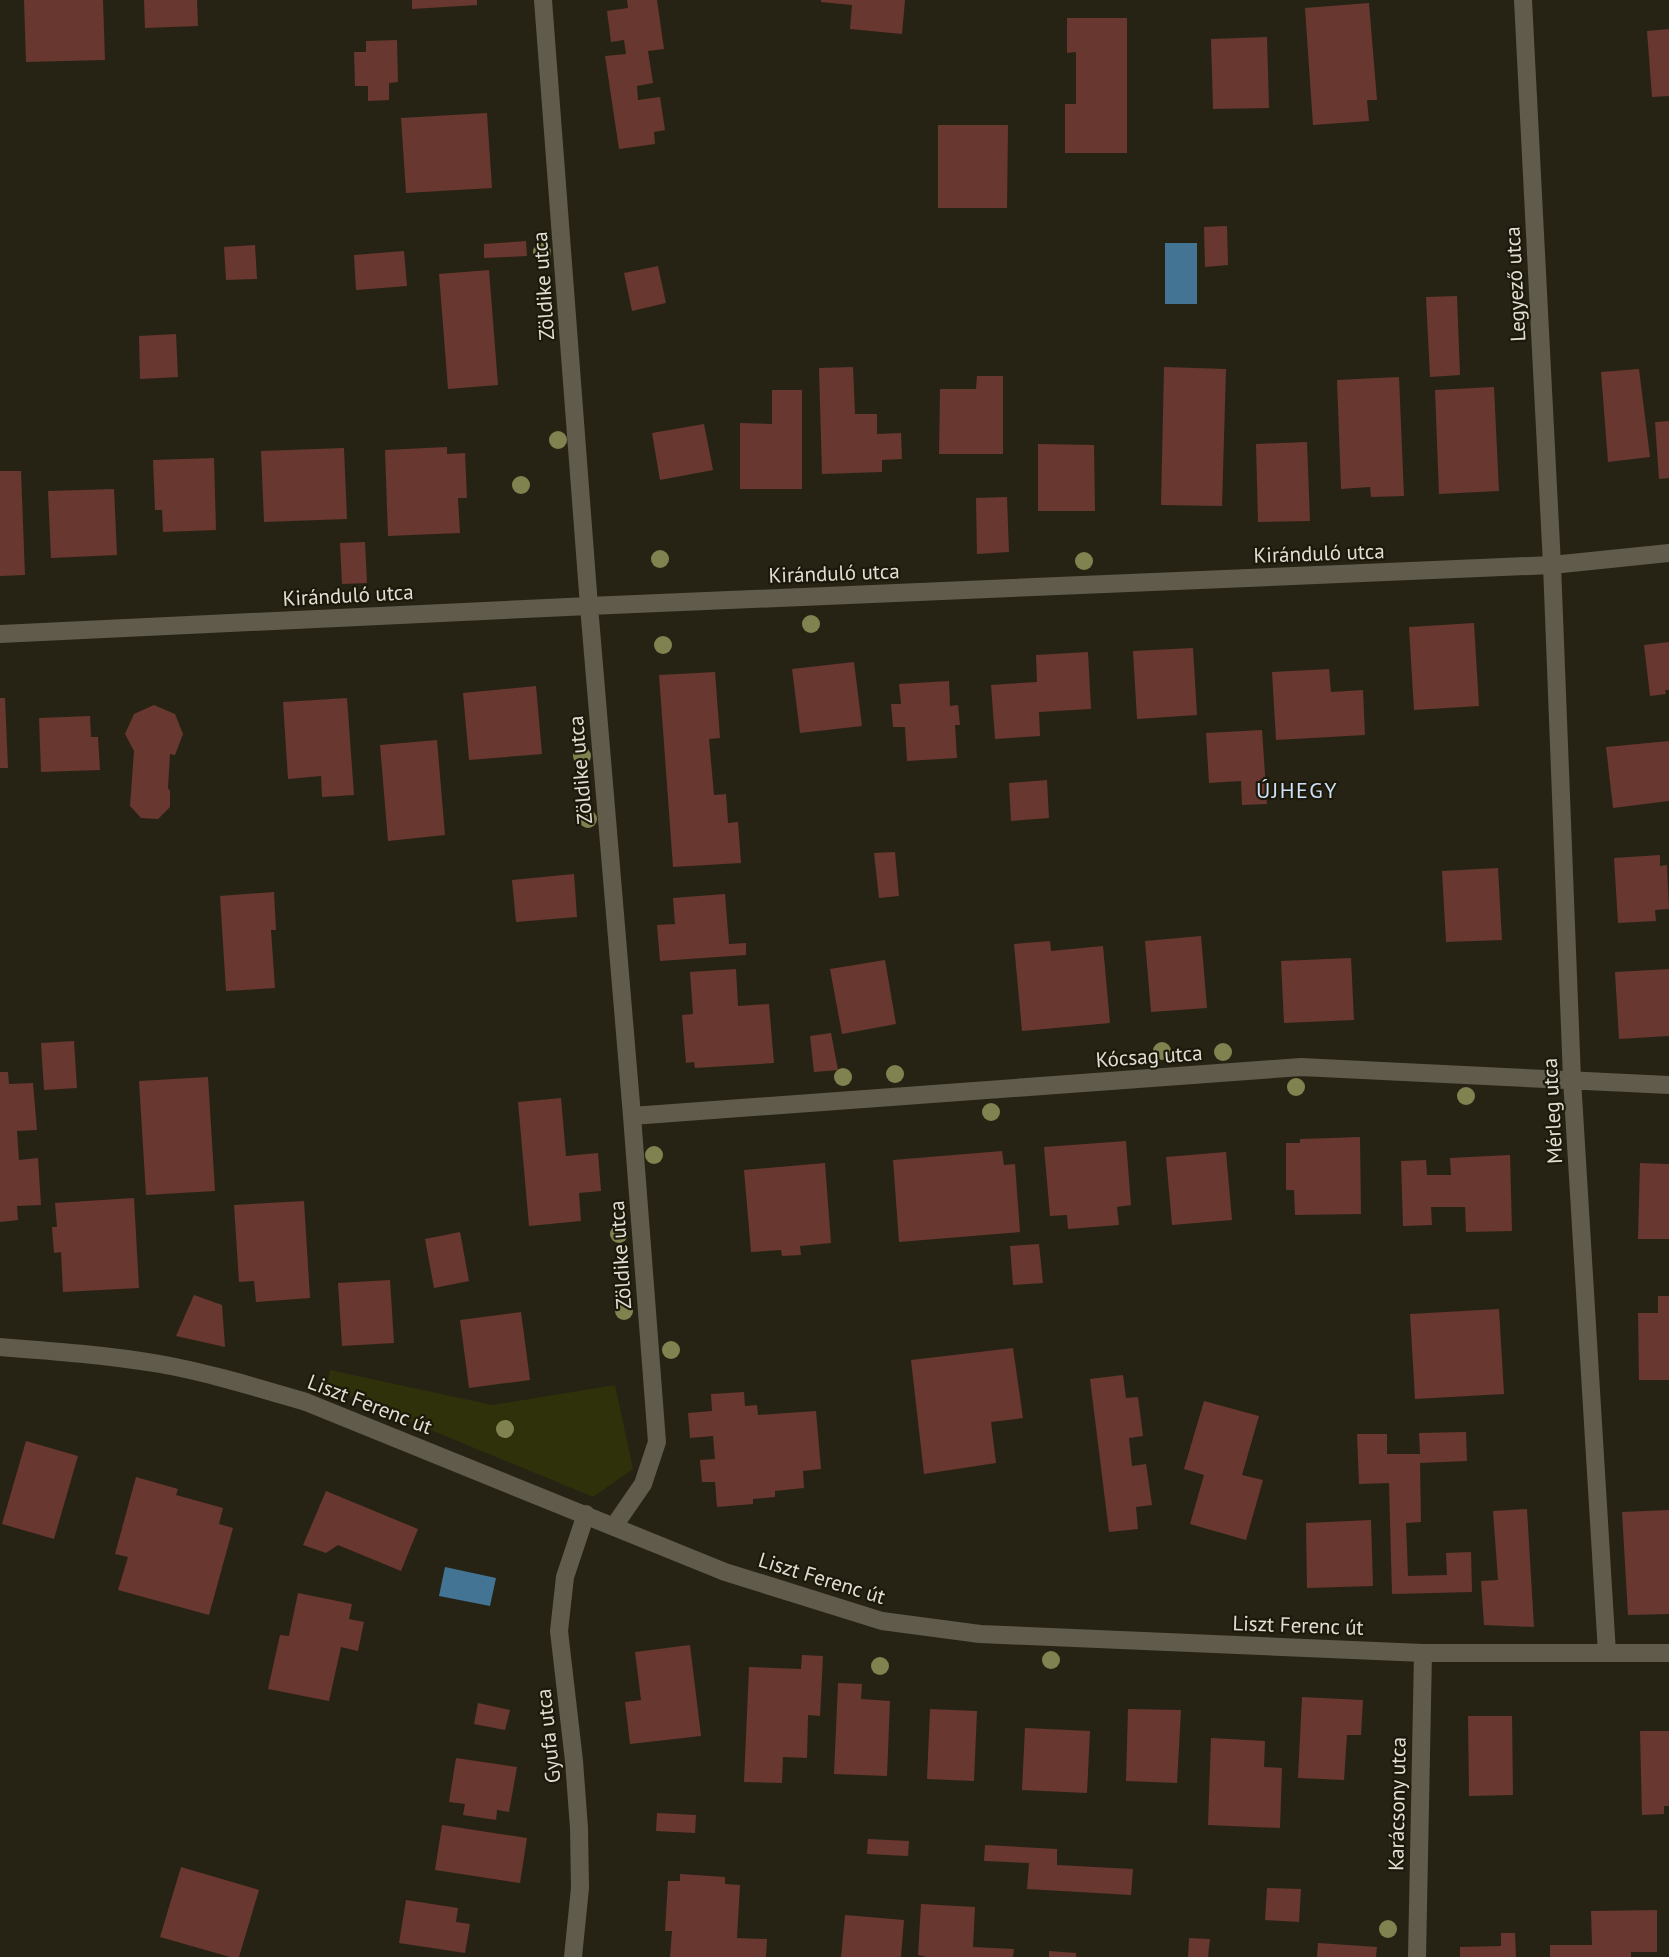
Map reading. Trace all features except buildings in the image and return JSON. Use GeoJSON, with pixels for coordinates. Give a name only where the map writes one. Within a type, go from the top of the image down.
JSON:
{"type":"FeatureCollection","features":[{"type":"Feature","properties":{"kind":"street","name":"Zöldike utca"},"geometry":{"type":"LineString","coordinates":[[543,0],[589,606],[657,1442],[643,1484],[614,1526]]}},
{"type":"Feature","properties":{"kind":"street","name":"Legyező utca"},"geometry":{"type":"LineString","coordinates":[[1523,0],[1552,565]]}},
{"type":"Feature","properties":{"kind":"street","name":"Kiránduló utca"},"geometry":{"type":"LineString","coordinates":[[0,634],[589,606],[1552,565],[1669,553]]}},
{"type":"Feature","properties":{"kind":"street","name":"Mérleg utca"},"geometry":{"type":"LineString","coordinates":[[1552,565],[1572,1079],[1607,1653]]}},
{"type":"Feature","properties":{"kind":"street","name":"Kócsag utca"},"geometry":{"type":"LineString","coordinates":[[632,1116],[1301,1067],[1669,1085]]}},
{"type":"Feature","properties":{"kind":"street","name":"Liszt Ferenc út"},"geometry":{"type":"LineString","coordinates":[[0,1347],[159,1364],[235,1381],[306,1402],[725,1572],[882,1621],[980,1634],[1423,1653],[1669,1653]]}},
{"type":"Feature","properties":{"kind":"street","name":"Gyufa utca"},"geometry":{"type":"LineString","coordinates":[[573,1957],[580,1888],[579,1828],[559,1631],[565,1577],[586,1514]]}},
{"type":"Feature","properties":{"kind":"street","name":"Karácsony utca"},"geometry":{"type":"LineString","coordinates":[[1417,1957],[1423,1653]]}},
{"type":"Feature","properties":{"kind":"green space"},"geometry":{"type":"Polygon","coordinates":[[[330,1370],[492,1405],[615,1385],[633,1469],[593,1497],[327,1387],[330,1370]]]}},
{"type":"Feature","properties":{"kind":"water"},"geometry":{"type":"Polygon","coordinates":[[[1165,243],[1197,243],[1197,304],[1165,304],[1165,243]]]}},
{"type":"Feature","properties":{"kind":"water"},"geometry":{"type":"Polygon","coordinates":[[[445,1567],[496,1578],[490,1606],[439,1596],[445,1567]]]}},
{"type":"Feature","properties":{"kind":"district","name":"ÚJHEGY"},"geometry":{"type":"Point","coordinates":[1297,790]}}]}
